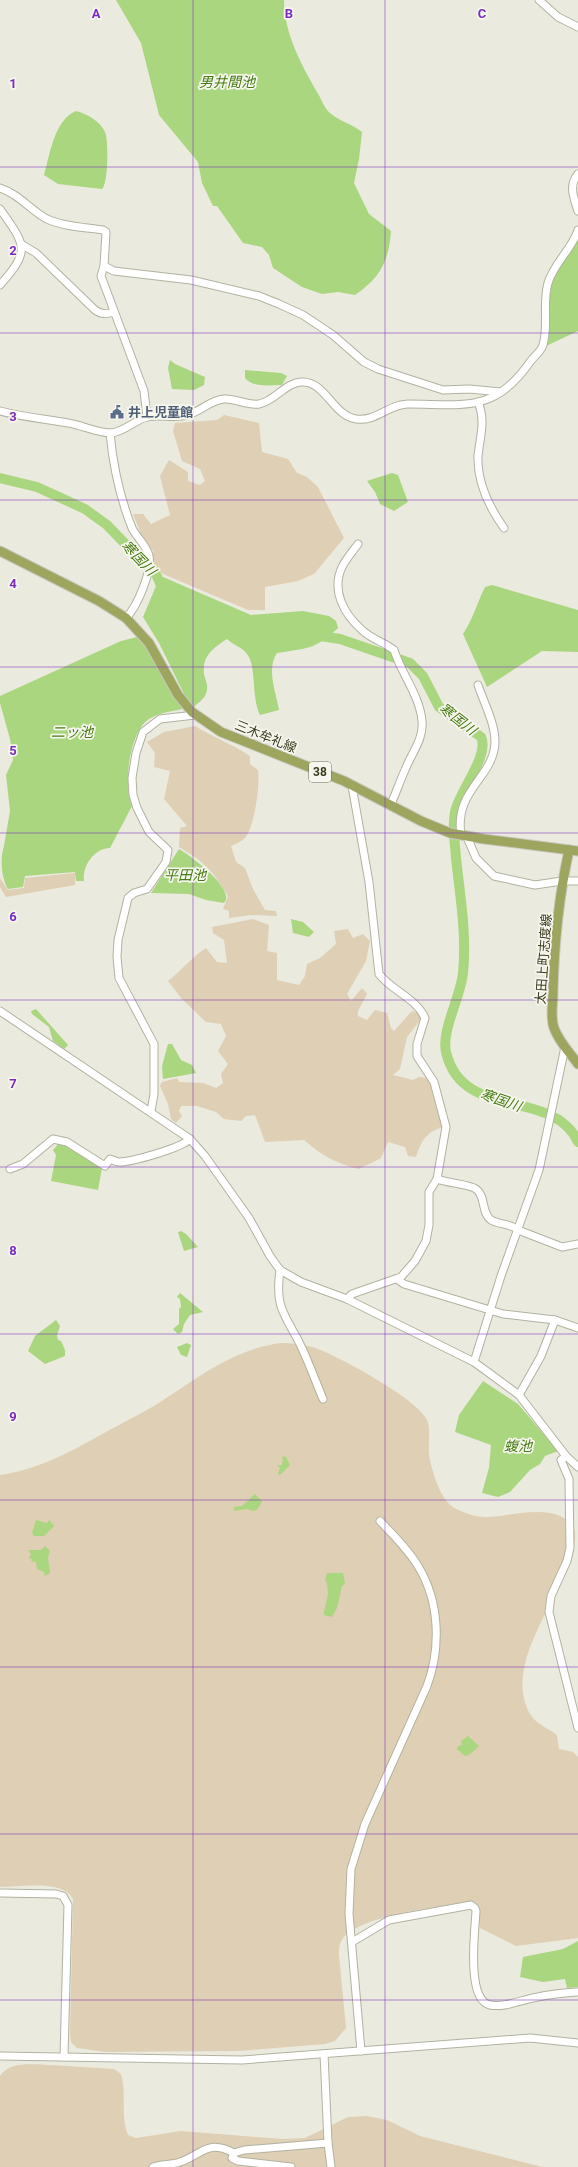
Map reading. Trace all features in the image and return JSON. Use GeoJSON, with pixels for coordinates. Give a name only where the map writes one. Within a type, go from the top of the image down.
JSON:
{"type":"FeatureCollection","features":[{"type":"Feature","properties":{"kind":"main road","name":"三木牟礼線"},"geometry":{"type":"LineString","coordinates":[[0,551],[99,601],[128,620],[149,644],[178,695],[193,713],[221,732],[352,786],[391,804],[421,821],[450,833],[462,836],[573,850]]}},
{"type":"Feature","properties":{"kind":"main road","name":"太田上町志度線"},"geometry":{"type":"LineString","coordinates":[[573,850],[562,881],[552,1015],[554,1027],[565,1047],[578,1064]]}},
{"type":"Feature","properties":{"kind":"street"},"geometry":{"type":"LineString","coordinates":[[539,0],[558,17],[578,27]]}},
{"type":"Feature","properties":{"kind":"street"},"geometry":{"type":"LineString","coordinates":[[578,174],[573,182],[572,189],[578,211]]}},
{"type":"Feature","properties":{"kind":"street"},"geometry":{"type":"LineString","coordinates":[[0,188],[15,194],[46,218],[54,222],[103,230],[106,232],[104,266],[101,276],[144,391],[147,417]]}},
{"type":"Feature","properties":{"kind":"street"},"geometry":{"type":"LineString","coordinates":[[0,209],[14,230],[21,244],[21,258],[0,285]]}},
{"type":"Feature","properties":{"kind":"street"},"geometry":{"type":"LineString","coordinates":[[0,411],[110,433],[147,417],[187,415],[216,400],[224,399],[259,404],[268,401],[299,382],[311,384],[319,388],[338,410],[346,416],[358,419],[375,417],[397,405],[444,406],[478,402],[501,392],[520,377],[543,346],[544,306],[552,272],[578,230]]}},
{"type":"Feature","properties":{"kind":"street"},"geometry":{"type":"LineString","coordinates":[[21,244],[36,253],[100,314],[114,312]]}},
{"type":"Feature","properties":{"kind":"street"},"geometry":{"type":"LineString","coordinates":[[104,266],[114,271],[191,280],[258,296],[279,304],[303,316],[333,335],[364,362],[378,369],[443,390],[469,389],[501,392]]}},
{"type":"Feature","properties":{"kind":"street"},"geometry":{"type":"LineString","coordinates":[[478,402],[484,415],[478,458],[479,471],[485,494],[492,512],[504,528]]}},
{"type":"Feature","properties":{"kind":"street"},"geometry":{"type":"LineString","coordinates":[[110,433],[119,488],[134,532],[147,549],[150,561],[139,597],[128,620]]}},
{"type":"Feature","properties":{"kind":"street"},"geometry":{"type":"LineString","coordinates":[[358,544],[342,566],[338,579],[338,592],[342,606],[362,631],[394,650],[399,666],[416,701],[422,721],[420,738],[405,769],[391,804]]}},
{"type":"Feature","properties":{"kind":"street"},"geometry":{"type":"LineString","coordinates":[[478,685],[493,727],[495,742],[491,759],[469,792],[463,806],[459,825],[462,836],[476,858],[494,876],[535,885],[562,881],[578,881]]}},
{"type":"Feature","properties":{"kind":"street"},"geometry":{"type":"LineString","coordinates":[[151,1112],[154,1094],[154,1044],[119,978],[116,957],[118,940],[128,898],[134,893],[147,889],[166,862],[168,850],[144,825],[133,795],[134,764],[143,732],[160,720],[193,713]]}},
{"type":"Feature","properties":{"kind":"street"},"geometry":{"type":"LineString","coordinates":[[347,1299],[352,1294],[401,1277],[415,1261],[426,1241],[429,1225],[429,1192],[436,1179],[446,1127],[434,1082],[417,1056],[417,1044],[425,1018],[421,1009],[384,980],[379,974],[369,882],[352,786]]}},
{"type":"Feature","properties":{"kind":"street"},"geometry":{"type":"LineString","coordinates":[[0,1011],[190,1139],[205,1156],[249,1218],[270,1256],[280,1270],[301,1282],[347,1299],[474,1362],[519,1394],[566,1456],[577,1465]]}},
{"type":"Feature","properties":{"kind":"street"},"geometry":{"type":"LineString","coordinates":[[474,1362],[490,1310],[539,1170],[565,1047]]}},
{"type":"Feature","properties":{"kind":"street"},"geometry":{"type":"LineString","coordinates":[[10,1169],[23,1164],[53,1139],[67,1142],[105,1166],[110,1159],[119,1162],[155,1154],[185,1144],[190,1139]]}},
{"type":"Feature","properties":{"kind":"street"},"geometry":{"type":"LineString","coordinates":[[436,1179],[476,1188],[480,1193],[487,1216],[492,1220],[512,1225],[518,1230],[562,1247],[578,1244]]}},
{"type":"Feature","properties":{"kind":"street"},"geometry":{"type":"LineString","coordinates":[[280,1270],[278,1290],[281,1310],[299,1343],[322,1399]]}},
{"type":"Feature","properties":{"kind":"street"},"geometry":{"type":"LineString","coordinates":[[397,1279],[404,1284],[490,1310],[517,1316],[555,1320],[578,1328]]}},
{"type":"Feature","properties":{"kind":"street"},"geometry":{"type":"LineString","coordinates":[[519,1394],[541,1356],[555,1320]]}},
{"type":"Feature","properties":{"kind":"street"},"geometry":{"type":"LineString","coordinates":[[566,1456],[561,1460],[569,1479],[572,1524],[570,1548],[567,1561],[551,1596],[549,1612],[578,1728]]}},
{"type":"Feature","properties":{"kind":"street"},"geometry":{"type":"LineString","coordinates":[[361,2051],[349,1892],[354,1857],[366,1824],[427,1686],[434,1665],[437,1642],[433,1608],[423,1576],[411,1556],[380,1521]]}},
{"type":"Feature","properties":{"kind":"street"},"geometry":{"type":"LineString","coordinates":[[0,1893],[56,1894],[62,1896],[68,1905],[64,2057]]}},
{"type":"Feature","properties":{"kind":"street"},"geometry":{"type":"LineString","coordinates":[[352,1942],[389,1920],[471,1906],[475,1908],[476,1911],[474,1933],[475,1985],[478,1994],[486,2004],[496,2006],[540,1996],[578,1992]]}},
{"type":"Feature","properties":{"kind":"street"},"geometry":{"type":"LineString","coordinates":[[0,2056],[219,2060],[324,2054],[530,2038],[578,2043]]}},
{"type":"Feature","properties":{"kind":"street"},"geometry":{"type":"LineString","coordinates":[[324,2054],[328,2143],[331,2167]]}},
{"type":"Feature","properties":{"kind":"street"},"geometry":{"type":"LineString","coordinates":[[153,2167],[182,2161],[200,2150],[212,2146],[225,2148],[234,2153],[244,2150],[328,2143]]}},
{"type":"Feature","properties":{"kind":"street"},"geometry":{"type":"LineString","coordinates":[[234,2153],[232,2158],[238,2161],[291,2167]]}},
{"type":"Feature","properties":{"kind":"shaded area"},"geometry":{"type":"Polygon","coordinates":[[[224,415],[259,423],[262,452],[288,459],[297,473],[307,477],[318,487],[344,538],[314,574],[298,581],[265,587],[265,610],[248,610],[163,574],[152,563],[153,551],[143,539],[133,514],[143,514],[151,524],[170,515],[160,476],[169,460],[188,472],[188,481],[200,485],[205,481],[200,469],[182,461],[173,431],[175,423],[217,420],[224,415]]]}},
{"type":"Feature","properties":{"kind":"shaded area"},"geometry":{"type":"Polygon","coordinates":[[[195,726],[250,756],[250,764],[258,770],[257,795],[252,824],[245,838],[231,846],[236,862],[245,868],[253,889],[265,910],[276,911],[277,916],[251,915],[229,918],[229,911],[223,909],[228,896],[213,873],[196,858],[179,847],[180,828],[187,826],[164,799],[170,771],[154,767],[155,753],[147,742],[164,732],[195,726]]]}},
{"type":"Feature","properties":{"kind":"shaded area"},"geometry":{"type":"Polygon","coordinates":[[[75,873],[75,885],[6,897],[0,887],[0,878],[8,890],[24,888],[25,878],[75,873]]]}},
{"type":"Feature","properties":{"kind":"shaded area"},"geometry":{"type":"Polygon","coordinates":[[[253,919],[269,925],[267,951],[277,953],[277,980],[299,985],[305,976],[307,964],[320,958],[336,944],[334,931],[348,929],[353,938],[363,934],[370,941],[366,961],[347,994],[351,1001],[362,988],[367,994],[358,1011],[358,1016],[367,1020],[375,1010],[387,1013],[391,1028],[394,1031],[412,1011],[419,1013],[421,1019],[407,1037],[400,1069],[393,1075],[413,1080],[419,1077],[428,1078],[433,1086],[443,1127],[432,1132],[425,1138],[416,1157],[408,1156],[405,1147],[388,1142],[381,1158],[359,1169],[330,1158],[304,1140],[265,1142],[255,1115],[246,1116],[241,1121],[224,1119],[216,1112],[197,1106],[181,1106],[179,1111],[182,1116],[176,1123],[171,1119],[168,1104],[160,1086],[162,1082],[177,1078],[179,1082],[203,1083],[216,1088],[223,1083],[221,1074],[228,1064],[218,1051],[226,1036],[221,1024],[206,1022],[182,999],[168,981],[196,955],[206,948],[217,962],[227,963],[224,940],[213,933],[212,927],[253,919]]]}},
{"type":"Feature","properties":{"kind":"shaded area"},"geometry":{"type":"Polygon","coordinates":[[[281,1343],[298,1344],[311,1347],[341,1359],[394,1390],[421,1411],[428,1424],[429,1454],[434,1475],[440,1491],[448,1503],[453,1507],[469,1514],[482,1517],[535,1512],[548,1513],[560,1516],[569,1522],[575,1532],[573,1552],[565,1574],[531,1645],[524,1669],[523,1692],[530,1714],[539,1724],[557,1735],[559,1749],[573,1752],[578,1757],[578,1938],[516,1946],[480,1928],[478,1907],[474,1903],[444,1906],[404,1913],[367,1923],[352,1930],[343,1938],[339,1956],[346,2028],[335,2041],[325,2044],[239,2051],[106,2052],[77,2048],[71,2042],[70,2033],[73,1899],[68,1893],[51,1886],[0,1887],[0,1475],[42,1464],[68,1452],[154,1406],[214,1367],[246,1352],[263,1346],[281,1343]]]}},
{"type":"Feature","properties":{"kind":"shaded area"},"geometry":{"type":"Polygon","coordinates":[[[16,2065],[51,2065],[114,2069],[121,2074],[124,2089],[124,2120],[128,2135],[136,2138],[181,2131],[283,2139],[305,2138],[348,2117],[367,2116],[387,2120],[420,2136],[543,2167],[0,2167],[0,2076],[4,2071],[16,2065]]]}},
{"type":"Feature","properties":{"kind":"water","name":"男井間池"},"geometry":{"type":"Polygon","coordinates":[[[116,0],[284,0],[287,24],[294,48],[324,106],[334,116],[362,132],[359,159],[354,183],[369,214],[391,231],[388,251],[382,268],[364,289],[355,295],[338,292],[322,294],[302,287],[273,268],[269,255],[262,247],[243,243],[217,206],[213,206],[202,183],[198,162],[159,115],[141,43],[116,0]]]}},
{"type":"Feature","properties":{"kind":"water"},"geometry":{"type":"Polygon","coordinates":[[[76,111],[93,118],[100,124],[105,132],[107,162],[106,180],[102,189],[58,184],[44,175],[51,148],[58,130],[63,122],[76,111]]]}},
{"type":"Feature","properties":{"kind":"water"},"geometry":{"type":"Polygon","coordinates":[[[578,239],[578,331],[544,347],[550,281],[578,239]]]}},
{"type":"Feature","properties":{"kind":"water"},"geometry":{"type":"Polygon","coordinates":[[[170,360],[175,364],[205,377],[204,385],[194,390],[172,389],[168,368],[170,360]]]}},
{"type":"Feature","properties":{"kind":"water"},"geometry":{"type":"Polygon","coordinates":[[[245,370],[281,373],[287,376],[282,385],[257,385],[245,378],[245,370]]]}},
{"type":"Feature","properties":{"kind":"water"},"geometry":{"type":"Polygon","coordinates":[[[392,473],[398,475],[408,502],[394,511],[380,504],[375,492],[367,481],[392,473]]]}},
{"type":"Feature","properties":{"kind":"water"},"geometry":{"type":"Polygon","coordinates":[[[163,577],[251,615],[303,611],[329,616],[336,621],[338,628],[323,640],[310,647],[277,653],[272,666],[272,673],[279,710],[260,715],[257,708],[250,660],[245,652],[227,639],[213,649],[207,657],[204,674],[207,692],[194,707],[186,698],[159,643],[143,617],[156,586],[163,577]]]}},
{"type":"Feature","properties":{"kind":"water"},"geometry":{"type":"Polygon","coordinates":[[[492,585],[578,610],[578,652],[542,651],[487,687],[463,634],[470,623],[485,587],[492,585]]]}},
{"type":"Feature","properties":{"kind":"water","name":"二ッ池"},"geometry":{"type":"Polygon","coordinates":[[[141,636],[187,708],[158,715],[149,719],[142,726],[132,747],[128,773],[129,797],[132,806],[110,848],[99,851],[87,864],[84,881],[76,881],[75,872],[25,876],[23,887],[8,889],[4,879],[2,862],[10,811],[6,775],[13,760],[10,739],[0,703],[0,696],[121,641],[141,636]]]}},
{"type":"Feature","properties":{"kind":"water","name":"平田池"},"geometry":{"type":"Polygon","coordinates":[[[179,849],[200,864],[222,886],[226,900],[224,903],[206,900],[189,894],[151,893],[179,849]]]}},
{"type":"Feature","properties":{"kind":"water"},"geometry":{"type":"Polygon","coordinates":[[[291,919],[303,922],[314,932],[309,937],[293,933],[291,919]]]}},
{"type":"Feature","properties":{"kind":"water"},"geometry":{"type":"Polygon","coordinates":[[[36,1009],[68,1045],[64,1049],[53,1041],[49,1027],[32,1014],[31,1011],[36,1009]]]}},
{"type":"Feature","properties":{"kind":"water"},"geometry":{"type":"Polygon","coordinates":[[[168,1044],[172,1044],[181,1060],[192,1065],[196,1073],[163,1079],[162,1066],[168,1044]]]}},
{"type":"Feature","properties":{"kind":"water"},"geometry":{"type":"Polygon","coordinates":[[[60,1142],[102,1168],[98,1190],[51,1181],[56,1155],[53,1150],[60,1142]]]}},
{"type":"Feature","properties":{"kind":"water"},"geometry":{"type":"Polygon","coordinates":[[[181,1231],[186,1234],[198,1247],[184,1251],[178,1232],[181,1231]]]}},
{"type":"Feature","properties":{"kind":"water"},"geometry":{"type":"Polygon","coordinates":[[[180,1293],[203,1312],[190,1315],[184,1324],[182,1332],[178,1334],[173,1329],[179,1324],[179,1309],[181,1307],[180,1299],[177,1297],[180,1293]]]}},
{"type":"Feature","properties":{"kind":"water"},"geometry":{"type":"Polygon","coordinates":[[[56,1320],[60,1326],[57,1335],[58,1340],[61,1341],[65,1350],[65,1356],[45,1364],[28,1351],[35,1336],[56,1320]]]}},
{"type":"Feature","properties":{"kind":"water"},"geometry":{"type":"Polygon","coordinates":[[[187,1343],[191,1345],[187,1357],[181,1355],[177,1347],[187,1343]]]}},
{"type":"Feature","properties":{"kind":"water","name":"蝮池"},"geometry":{"type":"Polygon","coordinates":[[[483,1381],[518,1404],[558,1451],[545,1456],[540,1464],[530,1470],[510,1492],[498,1497],[482,1493],[489,1468],[491,1445],[455,1432],[459,1415],[483,1381]]]}},
{"type":"Feature","properties":{"kind":"water"},"geometry":{"type":"Polygon","coordinates":[[[284,1456],[290,1465],[280,1475],[278,1474],[280,1468],[277,1465],[282,1465],[283,1459],[281,1458],[284,1456]]]}},
{"type":"Feature","properties":{"kind":"water"},"geometry":{"type":"Polygon","coordinates":[[[255,1494],[262,1501],[258,1509],[254,1511],[246,1509],[234,1511],[234,1507],[242,1506],[255,1494]]]}},
{"type":"Feature","properties":{"kind":"water"},"geometry":{"type":"Polygon","coordinates":[[[36,1520],[47,1523],[49,1520],[54,1526],[44,1536],[34,1536],[32,1533],[36,1520]]]}},
{"type":"Feature","properties":{"kind":"water"},"geometry":{"type":"Polygon","coordinates":[[[45,1546],[50,1551],[48,1559],[50,1573],[45,1576],[44,1572],[37,1569],[36,1562],[31,1561],[32,1559],[29,1558],[31,1554],[28,1550],[41,1550],[45,1546]]]}},
{"type":"Feature","properties":{"kind":"water"},"geometry":{"type":"Polygon","coordinates":[[[327,1573],[343,1573],[345,1584],[342,1586],[337,1608],[332,1617],[324,1615],[328,1594],[327,1583],[325,1581],[327,1573]]]}},
{"type":"Feature","properties":{"kind":"water"},"geometry":{"type":"Polygon","coordinates":[[[468,1736],[479,1746],[469,1755],[465,1756],[457,1749],[458,1746],[462,1745],[461,1741],[468,1736]]]}},
{"type":"Feature","properties":{"kind":"water"},"geometry":{"type":"Polygon","coordinates":[[[578,1941],[578,1987],[567,1988],[565,1979],[543,1982],[520,1977],[523,1957],[563,1949],[578,1941]]]}},
{"type":"Feature","properties":{"kind":"waterway","name":"寒国川"},"geometry":{"type":"LineString","coordinates":[[0,478],[37,487],[85,509],[107,525],[137,556],[154,570],[165,594]]}},
{"type":"Feature","properties":{"kind":"waterway","name":"寒国川"},"geometry":{"type":"LineString","coordinates":[[314,635],[340,639],[410,663],[423,676],[439,707],[481,737],[483,745],[481,754],[458,804],[454,818],[454,841],[464,930],[464,959],[459,992],[446,1034],[446,1052],[455,1074],[470,1088],[488,1097],[549,1115],[566,1125],[578,1142]]}},
{"type":"Feature","properties":{"kind":"place","name":"井上児童館"},"geometry":{"type":"Point","coordinates":[117,412]}}]}
